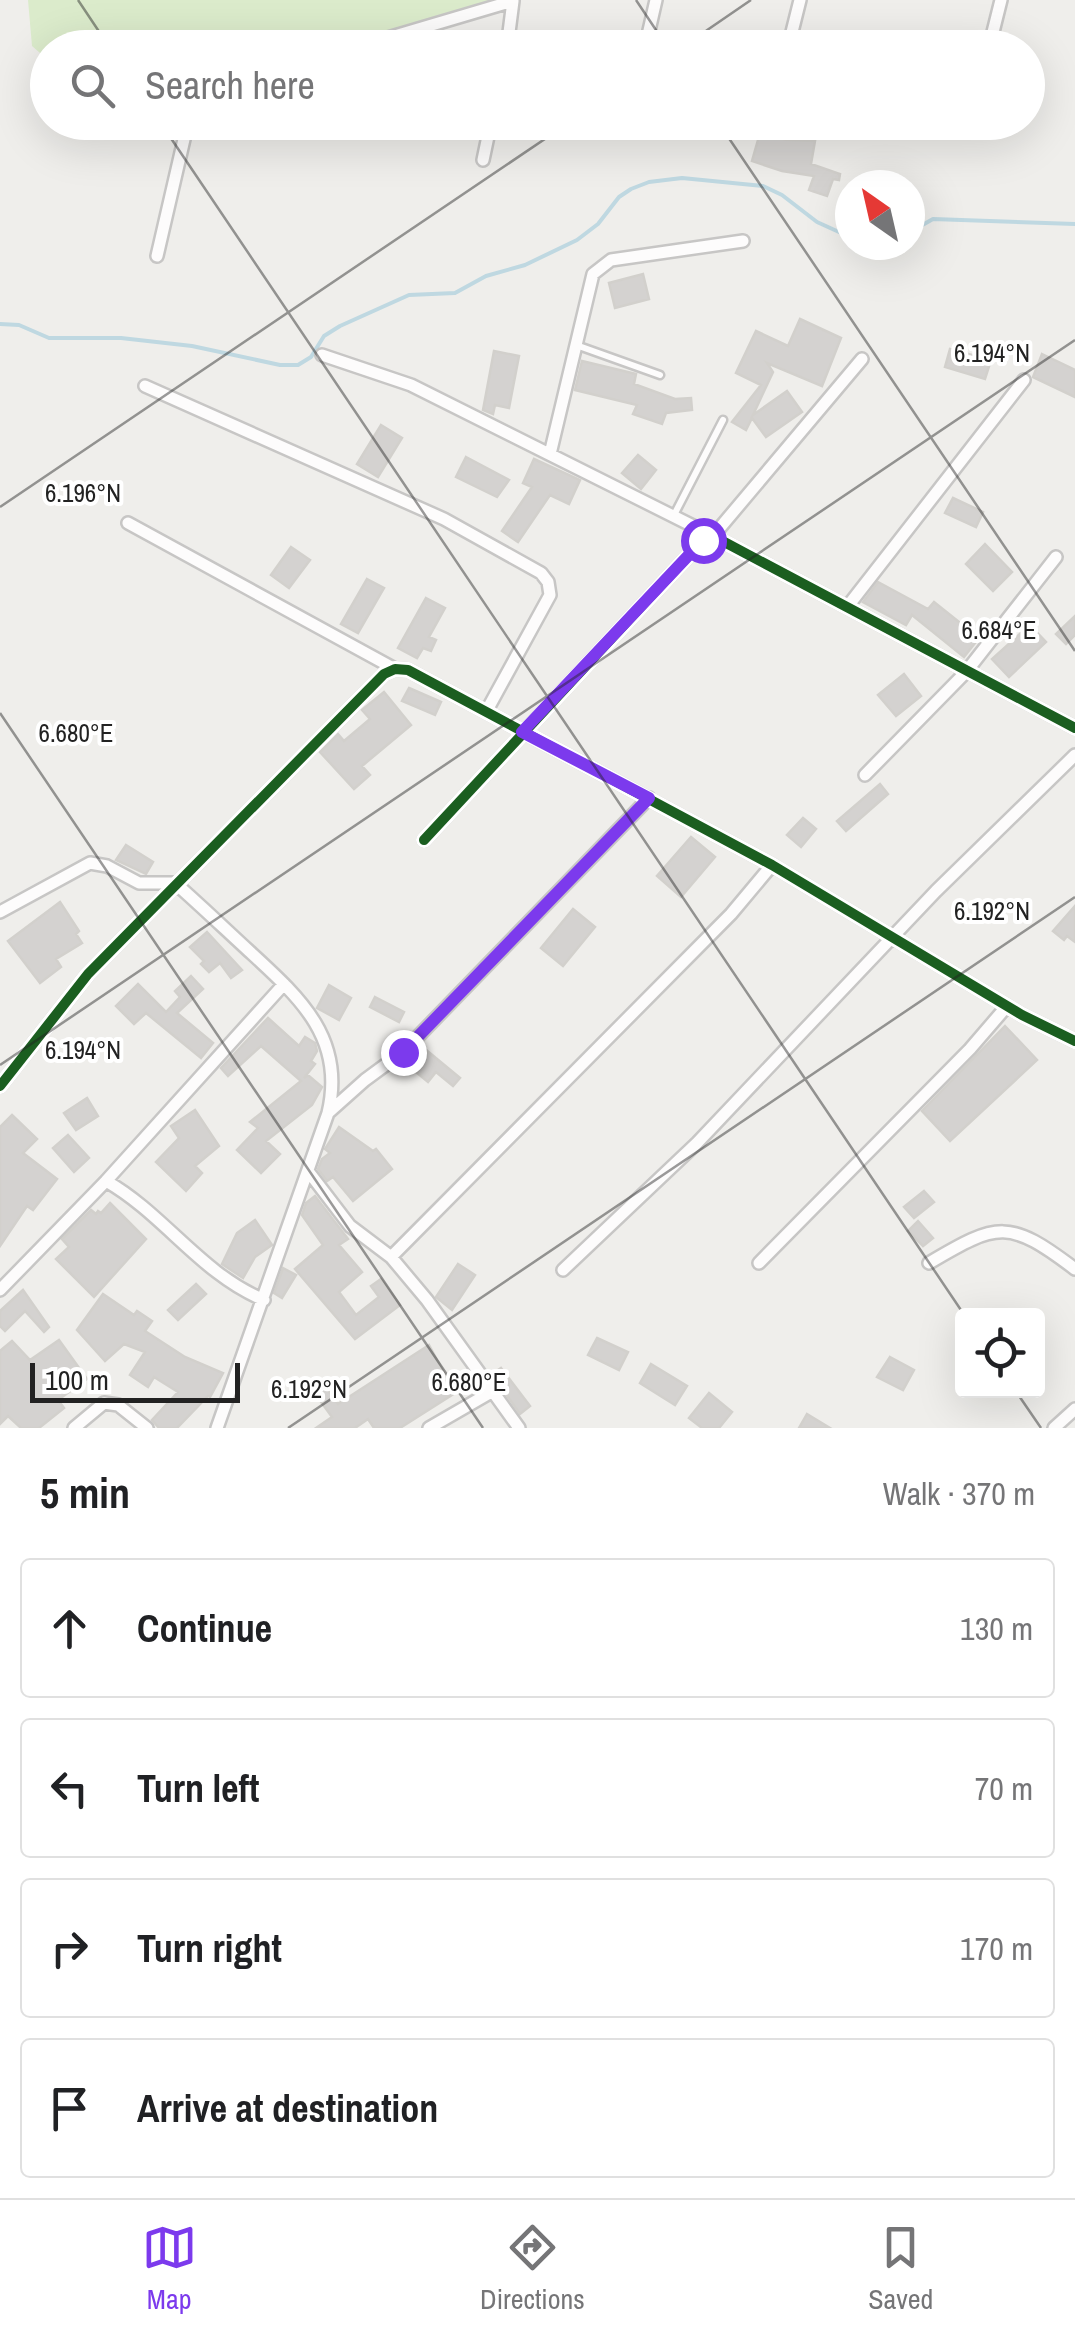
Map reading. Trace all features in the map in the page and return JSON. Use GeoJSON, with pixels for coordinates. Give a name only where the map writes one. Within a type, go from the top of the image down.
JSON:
{"type":"FeatureCollection","features":[{"type":"Feature","properties":{"kind":"street"},"geometry":{"type":"LineString","coordinates":[[414,30],[514,0],[510,30]]}},
{"type":"Feature","properties":{"kind":"street"},"geometry":{"type":"LineString","coordinates":[[648,30],[656,0]]}},
{"type":"Feature","properties":{"kind":"street"},"geometry":{"type":"LineString","coordinates":[[792,30],[800,0]]}},
{"type":"Feature","properties":{"kind":"street"},"geometry":{"type":"LineString","coordinates":[[993,30],[1000,0]]}},
{"type":"Feature","properties":{"kind":"street"},"geometry":{"type":"LineString","coordinates":[[157,256],[184,140]]}},
{"type":"Feature","properties":{"kind":"street"},"geometry":{"type":"LineString","coordinates":[[482,160],[487,140]]}},
{"type":"Feature","properties":{"kind":"street"},"geometry":{"type":"LineString","coordinates":[[550,454],[593,274],[611,260],[743,241]]}},
{"type":"Feature","properties":{"kind":"street"},"geometry":{"type":"LineString","coordinates":[[322,355],[411,384],[713,536],[1075,728]]}},
{"type":"Feature","properties":{"kind":"street"},"geometry":{"type":"LineString","coordinates":[[424,840],[703,540],[713,536],[862,358]]}},
{"type":"Feature","properties":{"kind":"street"},"geometry":{"type":"LineString","coordinates":[[848,606],[1024,380]]}},
{"type":"Feature","properties":{"kind":"street"},"geometry":{"type":"LineString","coordinates":[[145,386],[444,520],[541,573],[548,582],[550,595],[486,712]]}},
{"type":"Feature","properties":{"kind":"street"},"geometry":{"type":"LineString","coordinates":[[128,523],[395,669],[408,670],[772,865],[1007,1006],[1075,1041]]}},
{"type":"Feature","properties":{"kind":"street"},"geometry":{"type":"LineString","coordinates":[[865,775],[966,672],[1056,557]]}},
{"type":"Feature","properties":{"kind":"street"},"geometry":{"type":"LineString","coordinates":[[0,1086],[88,974],[384,674],[395,669]]}},
{"type":"Feature","properties":{"kind":"street"},"geometry":{"type":"LineString","coordinates":[[562,1270],[696,1143],[892,937],[1075,755]]}},
{"type":"Feature","properties":{"kind":"street"},"geometry":{"type":"LineString","coordinates":[[328,1113],[403,1052],[649,798]]}},
{"type":"Feature","properties":{"kind":"street"},"geometry":{"type":"LineString","coordinates":[[0,912],[90,863],[108,866],[139,883],[175,883],[284,984],[316,1022],[333,1068],[335,1087],[264,1300],[216,1428]]}},
{"type":"Feature","properties":{"kind":"street"},"geometry":{"type":"LineString","coordinates":[[391,1256],[730,914],[772,865]]}},
{"type":"Feature","properties":{"kind":"street"},"geometry":{"type":"LineString","coordinates":[[0,1290],[106,1181],[284,984]]}},
{"type":"Feature","properties":{"kind":"street"},"geometry":{"type":"LineString","coordinates":[[759,1262],[970,1049],[1007,1006]]}},
{"type":"Feature","properties":{"kind":"street"},"geometry":{"type":"LineString","coordinates":[[308,1171],[359,1235],[391,1256],[458,1341],[519,1428]]}},
{"type":"Feature","properties":{"kind":"street"},"geometry":{"type":"LineString","coordinates":[[106,1181],[156,1217],[220,1276],[264,1300]]}},
{"type":"Feature","properties":{"kind":"street"},"geometry":{"type":"LineString","coordinates":[[929,1263],[978,1234],[1016,1232],[1044,1245],[1075,1269]]}},
{"type":"Feature","properties":{"kind":"street"},"geometry":{"type":"LineString","coordinates":[[428,1428],[492,1391]]}},
{"type":"Feature","properties":{"kind":"street"},"geometry":{"type":"LineString","coordinates":[[74,1428],[104,1403],[118,1404],[147,1428]]}},
{"type":"Feature","properties":{"kind":"street"},"geometry":{"type":"LineString","coordinates":[[1054,1428],[1075,1408]]}},
{"type":"Feature","properties":{"kind":"lane"},"geometry":{"type":"LineString","coordinates":[[575,345],[660,375]]}},
{"type":"Feature","properties":{"kind":"lane"},"geometry":{"type":"LineString","coordinates":[[673,516],[723,420]]}},
{"type":"Feature","properties":{"kind":"green space"},"geometry":{"type":"Polygon","coordinates":[[[28,0],[503,0],[403,30],[31,30],[28,0]]]}},
{"type":"Feature","properties":{"kind":"building"},"geometry":{"type":"Polygon","coordinates":[[[758,140],[815,141],[811,164],[835,172],[835,179],[827,196],[809,190],[814,176],[752,161],[758,140]]]}},
{"type":"Feature","properties":{"kind":"building"},"geometry":{"type":"Polygon","coordinates":[[[643,274],[649,299],[615,308],[609,283],[643,274]]]}},
{"type":"Feature","properties":{"kind":"building"},"geometry":{"type":"Polygon","coordinates":[[[800,319],[841,338],[822,386],[767,363],[773,372],[753,415],[787,391],[802,412],[766,437],[752,418],[746,430],[732,422],[761,385],[736,373],[756,331],[788,346],[800,319]]]}},
{"type":"Feature","properties":{"kind":"building"},"geometry":{"type":"Polygon","coordinates":[[[950,349],[991,360],[985,379],[945,367],[950,349]]]}},
{"type":"Feature","properties":{"kind":"building"},"geometry":{"type":"Polygon","coordinates":[[[494,351],[519,356],[509,408],[495,405],[493,414],[483,410],[494,351]]]}},
{"type":"Feature","properties":{"kind":"building"},"geometry":{"type":"Polygon","coordinates":[[[1042,354],[1075,370],[1075,397],[1033,377],[1042,354]]]}},
{"type":"Feature","properties":{"kind":"building"},"geometry":{"type":"Polygon","coordinates":[[[582,361],[636,374],[634,384],[675,399],[691,398],[692,410],[666,413],[662,424],[633,414],[637,405],[575,390],[582,361]]]}},
{"type":"Feature","properties":{"kind":"building"},"geometry":{"type":"Polygon","coordinates":[[[381,425],[402,438],[378,477],[357,464],[381,425]]]}},
{"type":"Feature","properties":{"kind":"building"},"geometry":{"type":"Polygon","coordinates":[[[638,455],[656,470],[641,489],[622,473],[638,455]]]}},
{"type":"Feature","properties":{"kind":"building"},"geometry":{"type":"Polygon","coordinates":[[[466,457],[509,480],[497,497],[456,477],[466,457]]]}},
{"type":"Feature","properties":{"kind":"building"},"geometry":{"type":"Polygon","coordinates":[[[534,459],[580,480],[569,504],[550,495],[518,542],[502,531],[532,487],[523,483],[534,459]]]}},
{"type":"Feature","properties":{"kind":"building"},"geometry":{"type":"Polygon","coordinates":[[[953,498],[983,512],[976,527],[945,513],[953,498]]]}},
{"type":"Feature","properties":{"kind":"building"},"geometry":{"type":"Polygon","coordinates":[[[985,544],[1012,572],[993,591],[966,564],[985,544]]]}},
{"type":"Feature","properties":{"kind":"building"},"geometry":{"type":"Polygon","coordinates":[[[291,547],[310,560],[289,588],[271,575],[291,547]]]}},
{"type":"Feature","properties":{"kind":"building"},"geometry":{"type":"Polygon","coordinates":[[[367,579],[384,588],[358,633],[341,624],[367,579]]]}},
{"type":"Feature","properties":{"kind":"building"},"geometry":{"type":"Polygon","coordinates":[[[878,582],[928,609],[934,602],[979,638],[964,657],[912,615],[906,625],[863,602],[878,582]]]}},
{"type":"Feature","properties":{"kind":"building"},"geometry":{"type":"Polygon","coordinates":[[[426,598],[445,608],[429,637],[436,640],[431,651],[423,648],[417,658],[398,648],[426,598]]]}},
{"type":"Feature","properties":{"kind":"building"},"geometry":{"type":"Polygon","coordinates":[[[1075,616],[1075,635],[1066,644],[1056,634],[1075,616]]]}},
{"type":"Feature","properties":{"kind":"building"},"geometry":{"type":"Polygon","coordinates":[[[1030,625],[1046,642],[1009,677],[992,659],[1030,625]]]}},
{"type":"Feature","properties":{"kind":"building"},"geometry":{"type":"Polygon","coordinates":[[[904,674],[921,696],[896,716],[878,695],[904,674]]]}},
{"type":"Feature","properties":{"kind":"building"},"geometry":{"type":"Polygon","coordinates":[[[409,688],[441,702],[435,715],[402,701],[409,688]]]}},
{"type":"Feature","properties":{"kind":"building"},"geometry":{"type":"Polygon","coordinates":[[[384,692],[411,725],[362,766],[370,775],[354,789],[320,752],[338,734],[344,741],[370,719],[362,710],[384,692]]]}},
{"type":"Feature","properties":{"kind":"building"},"geometry":{"type":"Polygon","coordinates":[[[880,784],[888,794],[846,831],[837,821],[880,784]]]}},
{"type":"Feature","properties":{"kind":"building"},"geometry":{"type":"Polygon","coordinates":[[[803,818],[816,829],[801,847],[787,835],[803,818]]]}},
{"type":"Feature","properties":{"kind":"building"},"geometry":{"type":"Polygon","coordinates":[[[691,837],[715,857],[681,897],[657,876],[691,837]]]}},
{"type":"Feature","properties":{"kind":"building"},"geometry":{"type":"Polygon","coordinates":[[[126,845],[153,862],[146,874],[116,860],[126,845]]]}},
{"type":"Feature","properties":{"kind":"building"},"geometry":{"type":"Polygon","coordinates":[[[60,902],[79,931],[76,934],[82,943],[56,959],[61,967],[40,983],[8,941],[60,902]]]}},
{"type":"Feature","properties":{"kind":"building"},"geometry":{"type":"Polygon","coordinates":[[[1075,906],[1075,942],[1067,936],[1064,940],[1053,931],[1075,906]]]}},
{"type":"Feature","properties":{"kind":"building"},"geometry":{"type":"Polygon","coordinates":[[[573,909],[595,927],[563,966],[541,948],[573,909]]]}},
{"type":"Feature","properties":{"kind":"building"},"geometry":{"type":"Polygon","coordinates":[[[207,932],[242,970],[231,978],[220,963],[209,972],[190,947],[207,932]]]}},
{"type":"Feature","properties":{"kind":"building"},"geometry":{"type":"Polygon","coordinates":[[[191,976],[203,989],[177,1013],[213,1043],[201,1058],[146,1013],[134,1024],[116,1006],[138,984],[166,1012],[180,997],[175,991],[191,976]]]}},
{"type":"Feature","properties":{"kind":"building"},"geometry":{"type":"Polygon","coordinates":[[[329,985],[351,998],[339,1020],[317,1008],[329,985]]]}},
{"type":"Feature","properties":{"kind":"building"},"geometry":{"type":"Polygon","coordinates":[[[375,997],[404,1012],[399,1022],[370,1007],[375,997]]]}},
{"type":"Feature","properties":{"kind":"building"},"geometry":{"type":"Polygon","coordinates":[[[268,1018],[299,1046],[305,1037],[315,1043],[317,1051],[311,1061],[315,1064],[304,1078],[308,1075],[322,1087],[312,1105],[266,1141],[280,1154],[261,1173],[237,1150],[258,1128],[250,1122],[301,1081],[261,1046],[228,1076],[221,1068],[268,1018]]]}},
{"type":"Feature","properties":{"kind":"building"},"geometry":{"type":"Polygon","coordinates":[[[1005,1026],[1037,1060],[950,1141],[922,1111],[1005,1026]]]}},
{"type":"Feature","properties":{"kind":"building"},"geometry":{"type":"Polygon","coordinates":[[[425,1049],[460,1078],[453,1086],[436,1072],[428,1082],[410,1067],[425,1049]]]}},
{"type":"Feature","properties":{"kind":"building"},"geometry":{"type":"Polygon","coordinates":[[[87,1098],[98,1116],[76,1130],[64,1113],[87,1098]]]}},
{"type":"Feature","properties":{"kind":"building"},"geometry":{"type":"Polygon","coordinates":[[[195,1110],[219,1146],[195,1166],[202,1173],[186,1191],[156,1162],[179,1138],[171,1126],[195,1110]]]}},
{"type":"Feature","properties":{"kind":"building"},"geometry":{"type":"Polygon","coordinates":[[[12,1115],[37,1139],[23,1153],[57,1179],[33,1210],[27,1206],[0,1246],[0,1127],[12,1115]]]}},
{"type":"Feature","properties":{"kind":"building"},"geometry":{"type":"Polygon","coordinates":[[[339,1127],[373,1151],[376,1149],[392,1169],[353,1201],[333,1177],[327,1181],[318,1169],[330,1153],[325,1149],[339,1127]]]}},
{"type":"Feature","properties":{"kind":"building"},"geometry":{"type":"Polygon","coordinates":[[[68,1135],[89,1158],[74,1172],[53,1148],[68,1135]]]}},
{"type":"Feature","properties":{"kind":"building"},"geometry":{"type":"Polygon","coordinates":[[[924,1191],[934,1202],[914,1218],[904,1207],[924,1191]]]}},
{"type":"Feature","properties":{"kind":"building"},"geometry":{"type":"Polygon","coordinates":[[[315,1196],[348,1239],[339,1245],[362,1272],[339,1292],[356,1315],[379,1297],[371,1286],[381,1279],[400,1305],[355,1339],[295,1269],[323,1245],[302,1215],[306,1203],[315,1196]]]}},
{"type":"Feature","properties":{"kind":"building"},"geometry":{"type":"Polygon","coordinates":[[[110,1203],[146,1239],[94,1297],[56,1259],[69,1247],[62,1239],[91,1210],[101,1213],[110,1203]]]}},
{"type":"Feature","properties":{"kind":"building"},"geometry":{"type":"Polygon","coordinates":[[[255,1220],[272,1245],[255,1257],[243,1278],[222,1264],[237,1233],[255,1220]]]}},
{"type":"Feature","properties":{"kind":"building"},"geometry":{"type":"Polygon","coordinates":[[[918,1221],[933,1238],[923,1246],[908,1231],[918,1221]]]}},
{"type":"Feature","properties":{"kind":"building"},"geometry":{"type":"Polygon","coordinates":[[[458,1264],[475,1275],[452,1310],[436,1297],[458,1264]]]}},
{"type":"Feature","properties":{"kind":"building"},"geometry":{"type":"Polygon","coordinates":[[[283,1268],[296,1275],[282,1298],[274,1293],[283,1268]]]}},
{"type":"Feature","properties":{"kind":"building"},"geometry":{"type":"Polygon","coordinates":[[[196,1284],[206,1294],[178,1320],[168,1310],[196,1284]]]}},
{"type":"Feature","properties":{"kind":"building"},"geometry":{"type":"Polygon","coordinates":[[[23,1290],[49,1327],[44,1332],[25,1311],[5,1331],[0,1326],[0,1311],[23,1290]]]}},
{"type":"Feature","properties":{"kind":"building"},"geometry":{"type":"Polygon","coordinates":[[[103,1294],[134,1315],[137,1311],[152,1321],[145,1331],[185,1357],[223,1373],[210,1397],[177,1428],[159,1428],[152,1420],[178,1392],[154,1377],[148,1387],[130,1375],[145,1352],[124,1344],[105,1361],[77,1330],[103,1294]]]}},
{"type":"Feature","properties":{"kind":"building"},"geometry":{"type":"Polygon","coordinates":[[[597,1338],[628,1352],[619,1370],[588,1355],[597,1338]]]}},
{"type":"Feature","properties":{"kind":"building"},"geometry":{"type":"Polygon","coordinates":[[[59,1340],[87,1379],[58,1400],[64,1408],[39,1428],[21,1428],[8,1416],[0,1424],[0,1351],[12,1341],[30,1360],[59,1340]]]}},
{"type":"Feature","properties":{"kind":"building"},"geometry":{"type":"Polygon","coordinates":[[[429,1345],[455,1393],[400,1428],[374,1428],[368,1419],[355,1428],[316,1428],[332,1417],[311,1388],[321,1380],[338,1404],[429,1345]]]}},
{"type":"Feature","properties":{"kind":"building"},"geometry":{"type":"Polygon","coordinates":[[[890,1357],[914,1370],[903,1390],[877,1377],[890,1357]]]}},
{"type":"Feature","properties":{"kind":"building"},"geometry":{"type":"Polygon","coordinates":[[[651,1364],[687,1386],[675,1405],[640,1383],[651,1364]]]}},
{"type":"Feature","properties":{"kind":"building"},"geometry":{"type":"Polygon","coordinates":[[[501,1368],[530,1406],[520,1414],[492,1374],[501,1368]]]}},
{"type":"Feature","properties":{"kind":"building"},"geometry":{"type":"Polygon","coordinates":[[[709,1393],[732,1412],[719,1428],[702,1428],[689,1418],[709,1393]]]}},
{"type":"Feature","properties":{"kind":"building"},"geometry":{"type":"Polygon","coordinates":[[[807,1414],[830,1428],[799,1428],[807,1414]]]}},
{"type":"Feature","properties":{"kind":"waterway"},"geometry":{"type":"LineString","coordinates":[[0,324],[19,325],[49,338],[121,338],[298,365],[311,357],[324,336],[409,295],[455,293],[486,276],[525,265],[577,240],[598,224],[619,197],[649,182],[682,178],[763,186],[835,230]]}},
{"type":"Feature","properties":{"kind":"waterway"},"geometry":{"type":"LineString","coordinates":[[925,224],[933,219],[1075,224]]}},
{"type":"Feature","properties":{"kind":"cycle path"},"geometry":{"type":"LineString","coordinates":[[424,840],[703,540],[713,536],[1075,728]]}},
{"type":"Feature","properties":{"kind":"cycle path"},"geometry":{"type":"LineString","coordinates":[[0,1086],[88,974],[384,674],[395,669],[408,670],[772,865],[1022,1015],[1075,1041]]}},
{"type":"Feature","properties":{"kind":"route"},"geometry":{"type":"LineString","coordinates":[[403,1052],[649,798],[522,732],[703,540]]}}]}
